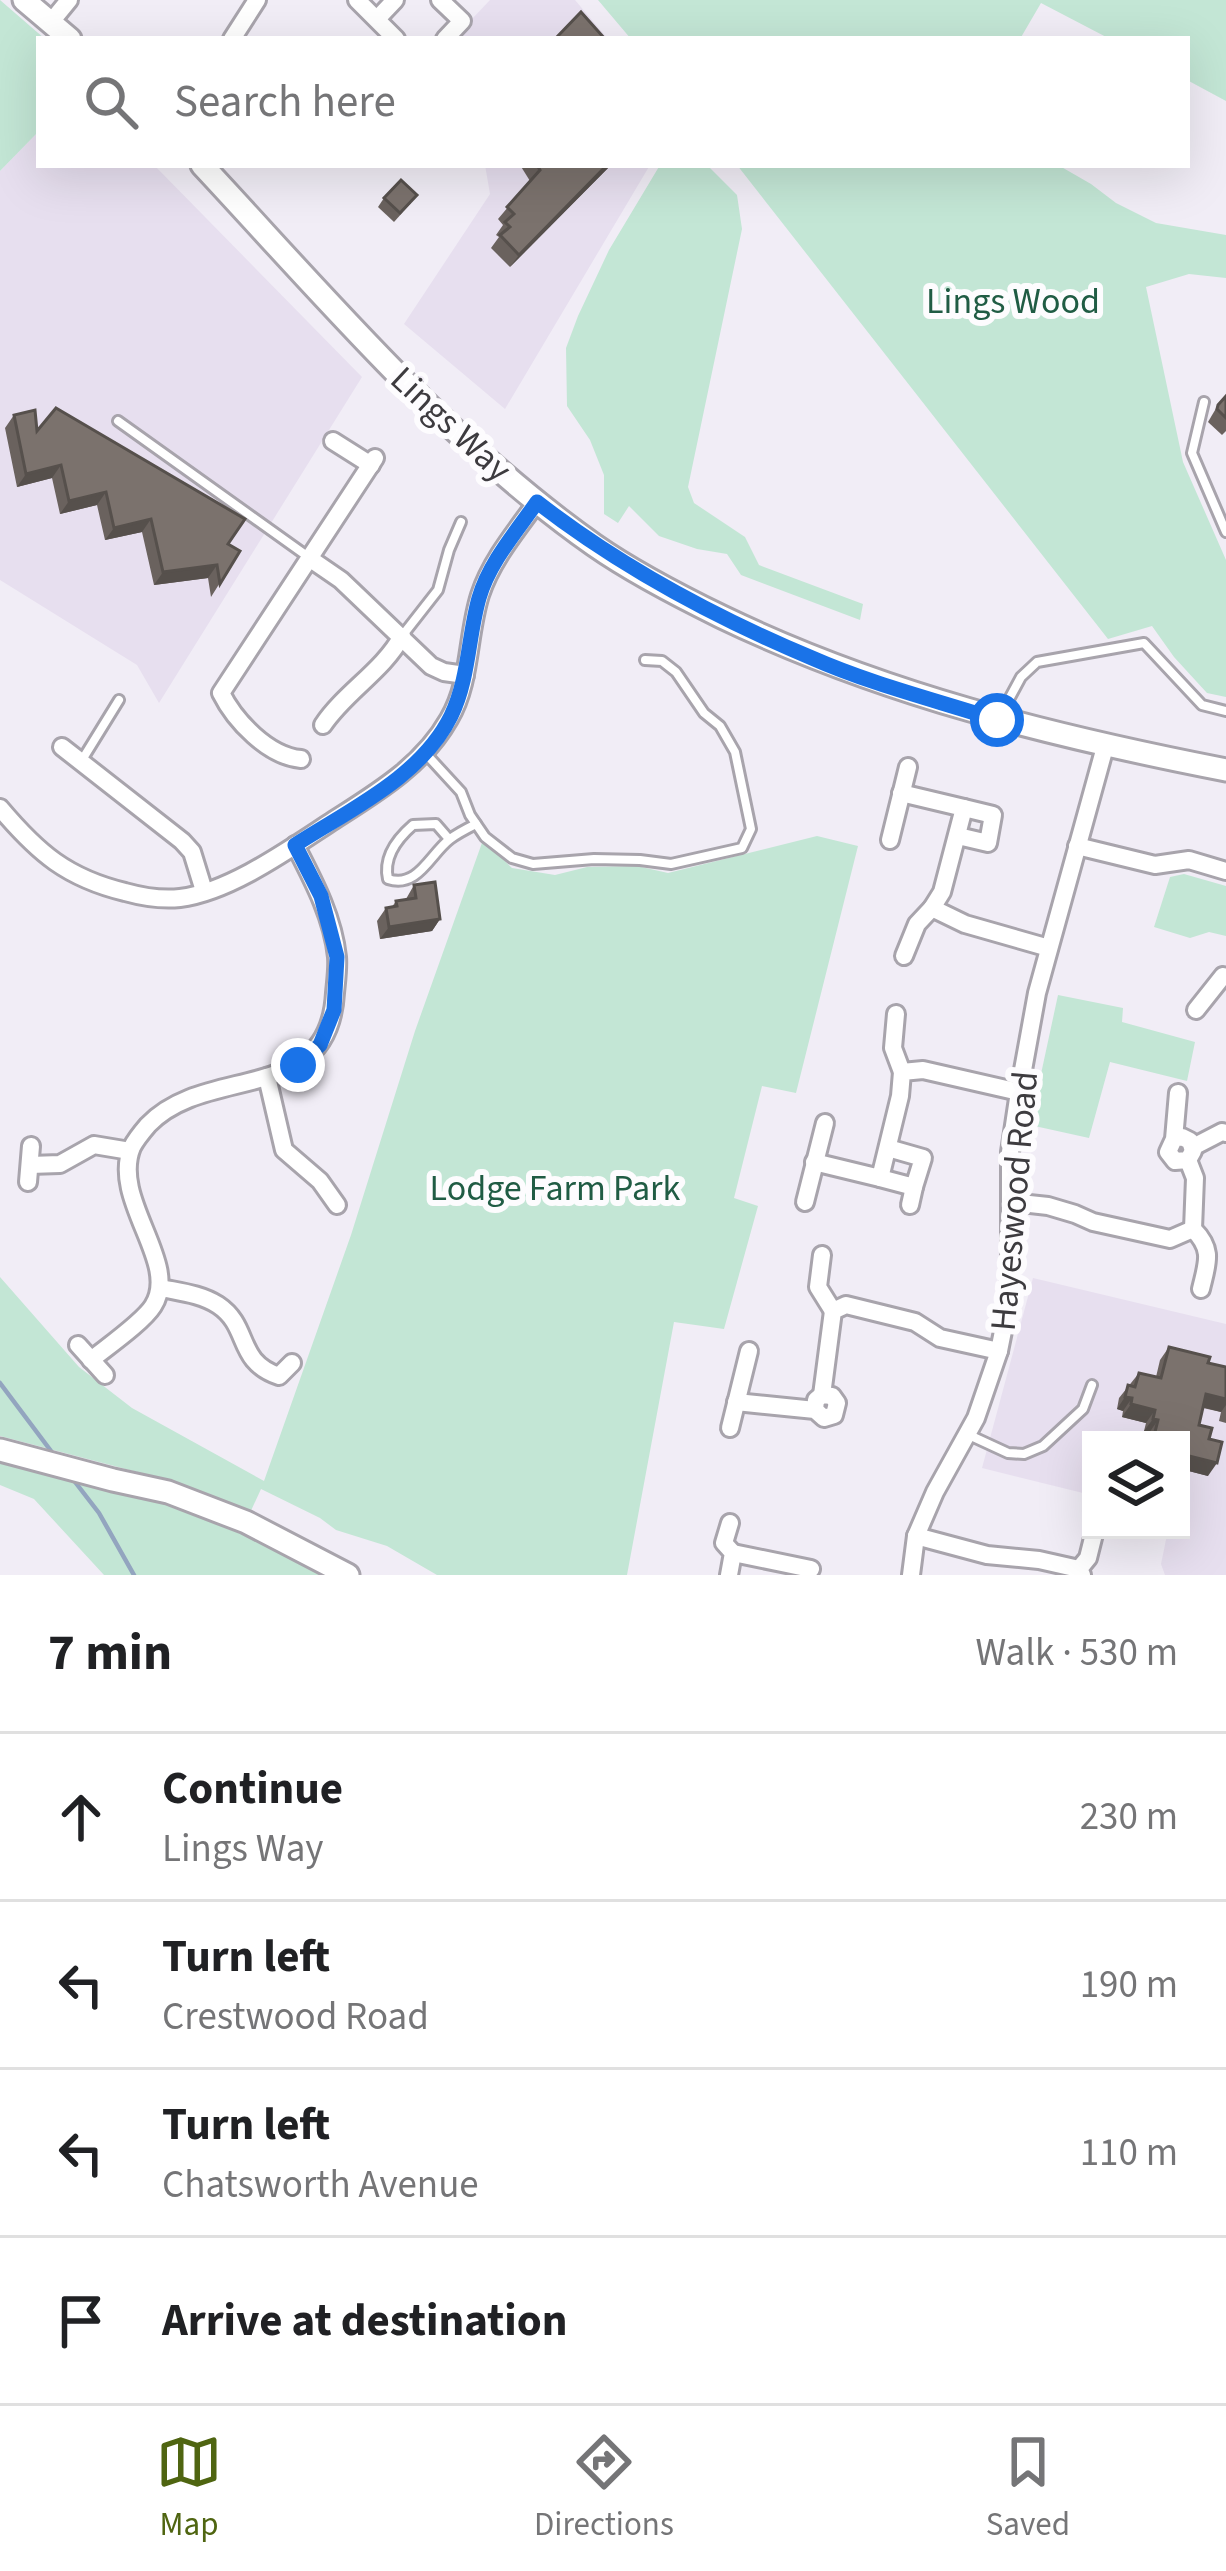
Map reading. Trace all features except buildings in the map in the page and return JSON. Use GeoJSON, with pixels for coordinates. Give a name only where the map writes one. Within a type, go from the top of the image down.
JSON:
{"type":"FeatureCollection","features":[{"type":"Feature","properties":{"kind":"street"},"geometry":{"type":"LineString","coordinates":[[25,0],[67,36]]}},
{"type":"Feature","properties":{"kind":"street"},"geometry":{"type":"LineString","coordinates":[[51,22],[69,0]]}},
{"type":"Feature","properties":{"kind":"street"},"geometry":{"type":"LineString","coordinates":[[234,36],[257,0]]}},
{"type":"Feature","properties":{"kind":"street"},"geometry":{"type":"LineString","coordinates":[[357,0],[393,36]]}},
{"type":"Feature","properties":{"kind":"street"},"geometry":{"type":"LineString","coordinates":[[376,20],[395,0]]}},
{"type":"Feature","properties":{"kind":"street"},"geometry":{"type":"LineString","coordinates":[[440,0],[462,21],[448,36]]}},
{"type":"Feature","properties":{"kind":"street","name":"Lings Way"},"geometry":{"type":"LineString","coordinates":[[205,168],[406,384],[478,452],[600,549],[688,600],[815,660],[997,720],[1226,770]]}},
{"type":"Feature","properties":{"kind":"street"},"geometry":{"type":"LineString","coordinates":[[301,759],[289,758],[242,725],[221,693],[373,461],[333,441]]}},
{"type":"Feature","properties":{"kind":"street"},"geometry":{"type":"LineString","coordinates":[[0,808],[46,857],[78,878],[146,898],[181,898],[249,873],[370,797],[425,753],[451,717],[465,674],[480,595],[501,553],[537,502]]}},
{"type":"Feature","properties":{"kind":"street"},"geometry":{"type":"LineString","coordinates":[[309,558],[341,580],[431,667],[465,674]]}},
{"type":"Feature","properties":{"kind":"street"},"geometry":{"type":"LineString","coordinates":[[323,724],[402,636]]}},
{"type":"Feature","properties":{"kind":"street"},"geometry":{"type":"LineString","coordinates":[[62,747],[182,841],[192,852],[204,891]]}},
{"type":"Feature","properties":{"kind":"street","name":"Hayeswood Road"},"geometry":{"type":"LineString","coordinates":[[911,1575],[916,1536],[976,1418],[999,1351],[1006,1311],[1010,1152],[1019,1092],[1049,948],[1106,747]]}},
{"type":"Feature","properties":{"kind":"street"},"geometry":{"type":"LineString","coordinates":[[890,840],[908,767]]}},
{"type":"Feature","properties":{"kind":"street"},"geometry":{"type":"LineString","coordinates":[[901,793],[993,815],[988,843],[958,836]]}},
{"type":"Feature","properties":{"kind":"street"},"geometry":{"type":"LineString","coordinates":[[904,956],[916,924],[942,892],[964,808]]}},
{"type":"Feature","properties":{"kind":"street"},"geometry":{"type":"LineString","coordinates":[[92,1360],[153,1307],[161,1288],[159,1268],[130,1195],[130,1151],[135,1141],[162,1111],[193,1096],[298,1065],[320,1045],[334,1010],[337,957],[321,896],[295,845]]}},
{"type":"Feature","properties":{"kind":"street"},"geometry":{"type":"LineString","coordinates":[[1077,846],[1155,865],[1189,860],[1226,871]]}},
{"type":"Feature","properties":{"kind":"street"},"geometry":{"type":"LineString","coordinates":[[932,908],[965,924],[1049,948]]}},
{"type":"Feature","properties":{"kind":"street"},"geometry":{"type":"LineString","coordinates":[[1196,1010],[1225,972]]}},
{"type":"Feature","properties":{"kind":"street"},"geometry":{"type":"LineString","coordinates":[[880,1178],[900,1096],[902,1072],[893,1048],[896,1014]]}},
{"type":"Feature","properties":{"kind":"street"},"geometry":{"type":"LineString","coordinates":[[902,1072],[923,1070],[1019,1092]]}},
{"type":"Feature","properties":{"kind":"street"},"geometry":{"type":"LineString","coordinates":[[267,1077],[284,1150],[320,1181],[337,1205]]}},
{"type":"Feature","properties":{"kind":"street"},"geometry":{"type":"LineString","coordinates":[[1178,1093],[1174,1139],[1186,1138],[1195,1178],[1193,1229],[1205,1241],[1208,1259],[1201,1289]]}},
{"type":"Feature","properties":{"kind":"street"},"geometry":{"type":"LineString","coordinates":[[805,1202],[825,1123]]}},
{"type":"Feature","properties":{"kind":"street"},"geometry":{"type":"LineString","coordinates":[[1190,1154],[1226,1133]]}},
{"type":"Feature","properties":{"kind":"street"},"geometry":{"type":"LineString","coordinates":[[31,1146],[29,1174],[94,1145],[130,1151]]}},
{"type":"Feature","properties":{"kind":"street"},"geometry":{"type":"LineString","coordinates":[[814,1162],[880,1178],[912,1196],[923,1158],[888,1148]]}},
{"type":"Feature","properties":{"kind":"street"},"geometry":{"type":"LineString","coordinates":[[1011,1202],[1048,1206],[1093,1222],[1170,1239],[1193,1229]]}},
{"type":"Feature","properties":{"kind":"street"},"geometry":{"type":"LineString","coordinates":[[736,1402],[819,1403],[833,1311],[818,1287],[822,1255]]}},
{"type":"Feature","properties":{"kind":"street"},"geometry":{"type":"LineString","coordinates":[[161,1288],[201,1296],[219,1306],[237,1323],[245,1350],[262,1370],[279,1376],[292,1363]]}},
{"type":"Feature","properties":{"kind":"street"},"geometry":{"type":"LineString","coordinates":[[833,1311],[846,1305],[915,1322],[940,1338],[999,1351]]}},
{"type":"Feature","properties":{"kind":"street"},"geometry":{"type":"LineString","coordinates":[[78,1345],[105,1376]]}},
{"type":"Feature","properties":{"kind":"street"},"geometry":{"type":"LineString","coordinates":[[730,1428],[748,1351]]}},
{"type":"Feature","properties":{"kind":"street"},"geometry":{"type":"LineString","coordinates":[[0,1450],[168,1492],[246,1522],[348,1575]]}},
{"type":"Feature","properties":{"kind":"street"},"geometry":{"type":"LineString","coordinates":[[730,1523],[724,1543],[733,1553],[811,1566]]}},
{"type":"Feature","properties":{"kind":"street"},"geometry":{"type":"LineString","coordinates":[[916,1536],[1080,1572],[1093,1539]]}},
{"type":"Feature","properties":{"kind":"street"},"geometry":{"type":"LineString","coordinates":[[729,1575],[733,1553]]}},
{"type":"Feature","properties":{"kind":"lane"},"geometry":{"type":"LineString","coordinates":[[1204,402],[1192,453],[1226,532]]}},
{"type":"Feature","properties":{"kind":"lane"},"geometry":{"type":"LineString","coordinates":[[118,421],[309,558]]}},
{"type":"Feature","properties":{"kind":"lane"},"geometry":{"type":"LineString","coordinates":[[402,636],[438,590],[461,522]]}},
{"type":"Feature","properties":{"kind":"lane"},"geometry":{"type":"LineString","coordinates":[[997,720],[1021,677],[1037,662],[1144,643],[1202,705],[1226,711]]}},
{"type":"Feature","properties":{"kind":"lane"},"geometry":{"type":"LineString","coordinates":[[425,753],[461,792],[485,837],[505,854],[532,864],[594,859],[670,864],[742,848],[752,829],[736,752],[676,671],[662,662],[645,660]]}},
{"type":"Feature","properties":{"kind":"lane"},"geometry":{"type":"LineString","coordinates":[[81,761],[119,700]]}},
{"type":"Feature","properties":{"kind":"lane"},"geometry":{"type":"LineString","coordinates":[[449,839],[436,824],[413,824],[392,850],[388,879],[413,878],[449,839],[476,824]]}},
{"type":"Feature","properties":{"kind":"lane"},"geometry":{"type":"LineString","coordinates":[[967,1434],[1008,1454],[1024,1454],[1042,1446],[1083,1409],[1092,1385]]}},
{"type":"Feature","properties":{"kind":"shaded area"},"geometry":{"type":"Polygon","coordinates":[[[490,0],[575,0],[605,36],[456,36],[490,0]]]}},
{"type":"Feature","properties":{"kind":"shaded area"},"geometry":{"type":"Polygon","coordinates":[[[36,134],[36,168],[157,168],[362,377],[159,703],[137,665],[0,580],[0,171],[36,134]]]}},
{"type":"Feature","properties":{"kind":"shaded area"},"geometry":{"type":"Polygon","coordinates":[[[486,168],[648,168],[505,409],[404,324],[490,194],[486,168]]]}},
{"type":"Feature","properties":{"kind":"shaded area"},"geometry":{"type":"Polygon","coordinates":[[[1033,1278],[1226,1324],[1226,1575],[1165,1575],[1161,1564],[1166,1539],[1190,1539],[1190,1431],[1082,1431],[1082,1493],[982,1468],[1033,1278]]]}},
{"type":"Feature","properties":{"kind":"green space"},"geometry":{"type":"Polygon","coordinates":[[[0,0],[42,36],[36,36],[36,134],[0,171],[0,0]]]}},
{"type":"Feature","properties":{"kind":"green space"},"geometry":{"type":"Polygon","coordinates":[[[598,0],[1226,0],[1226,101],[1190,82],[1190,36],[1104,36],[1041,3],[1022,36],[628,36],[598,0]]]}},
{"type":"Feature","properties":{"kind":"green space"},"geometry":{"type":"Polygon","coordinates":[[[658,168],[710,168],[737,195],[742,229],[688,487],[694,503],[745,537],[759,565],[863,604],[860,620],[741,575],[727,554],[659,536],[629,506],[618,523],[604,514],[604,475],[590,440],[567,406],[566,348],[609,250],[658,168]]]}},
{"type":"Feature","properties":{"kind":"green space","name":"Lings Wood"},"geometry":{"type":"Polygon","coordinates":[[[739,168],[1063,168],[1156,223],[1226,235],[1226,278],[1189,274],[1146,287],[1183,462],[1226,560],[1226,697],[1207,693],[1152,626],[1108,639],[739,168]]]}},
{"type":"Feature","properties":{"kind":"green space","name":"Lodge Farm Park"},"geometry":{"type":"Polygon","coordinates":[[[817,836],[858,846],[796,1093],[762,1086],[734,1198],[758,1206],[724,1329],[674,1322],[627,1575],[437,1575],[387,1546],[336,1530],[261,1489],[249,1515],[137,1472],[0,1436],[0,1277],[79,1367],[132,1408],[264,1481],[483,840],[512,868],[555,875],[587,867],[637,866],[668,873],[817,836]]]}},
{"type":"Feature","properties":{"kind":"green space"},"geometry":{"type":"Polygon","coordinates":[[[1184,874],[1226,886],[1226,936],[1209,932],[1190,938],[1154,927],[1170,877],[1184,874]]]}},
{"type":"Feature","properties":{"kind":"green space"},"geometry":{"type":"Polygon","coordinates":[[[1058,995],[1123,1008],[1122,1022],[1195,1042],[1187,1081],[1110,1062],[1089,1138],[1030,1125],[1058,995]]]}},
{"type":"Feature","properties":{"kind":"green space"},"geometry":{"type":"Polygon","coordinates":[[[0,1450],[168,1492],[348,1575],[104,1575],[34,1499],[0,1485],[0,1450]]]}},
{"type":"Feature","properties":{"kind":"waterway"},"geometry":{"type":"LineString","coordinates":[[0,1383],[54,1455]]}},
{"type":"Feature","properties":{"kind":"waterway"},"geometry":{"type":"LineString","coordinates":[[72,1478],[99,1513],[134,1575]]}},
{"type":"Feature","properties":{"kind":"route"},"geometry":{"type":"LineString","coordinates":[[298,1065],[320,1045],[334,1010],[337,957],[321,896],[295,845],[419,760],[451,717],[464,681],[480,595],[501,553],[537,502],[600,549],[759,635],[815,660],[997,720]]}}]}
